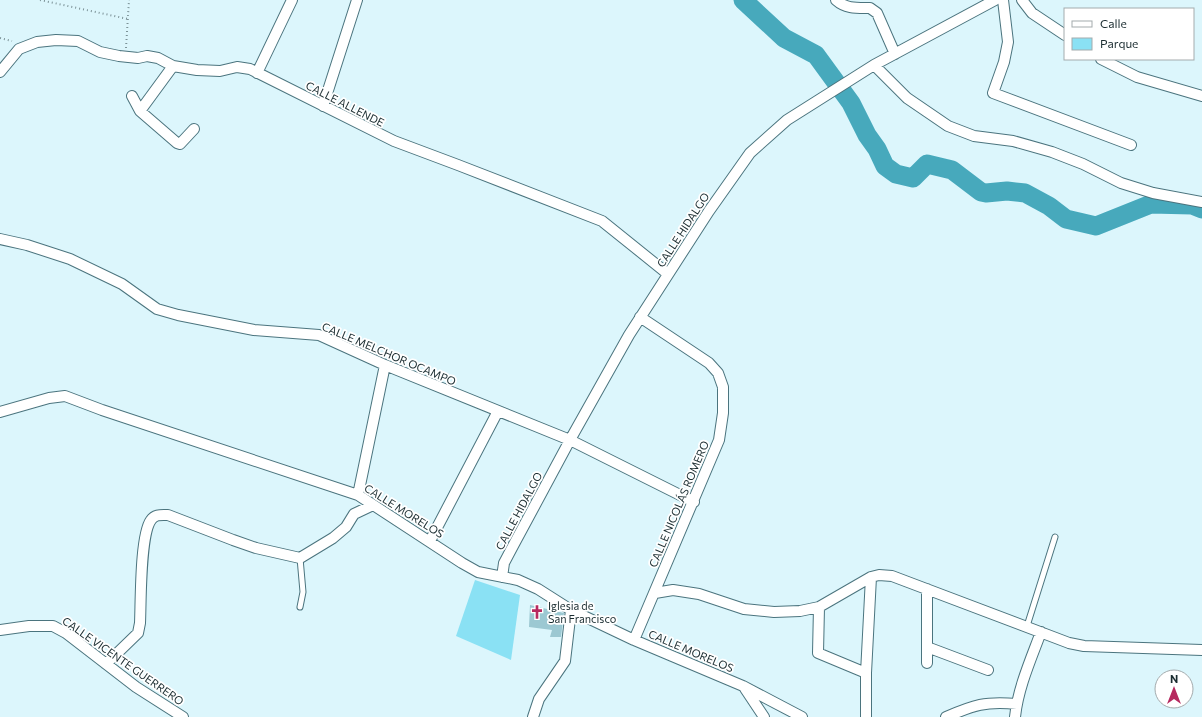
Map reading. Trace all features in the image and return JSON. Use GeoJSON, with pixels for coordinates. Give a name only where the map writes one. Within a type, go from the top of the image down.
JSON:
{"type":"FeatureCollection","features":[{"type":"Feature","properties":{"kind":"street"},"geometry":{"type":"LineString","coordinates":[[257,73],[292,0]]}},
{"type":"Feature","properties":{"kind":"street"},"geometry":{"type":"LineString","coordinates":[[323,106],[357,0]]}},
{"type":"Feature","properties":{"kind":"street"},"geometry":{"type":"LineString","coordinates":[[836,0],[842,5],[853,8],[870,8],[877,13],[895,54]]}},
{"type":"Feature","properties":{"kind":"street","name":"CALLE HIDALGO"},"geometry":{"type":"LineString","coordinates":[[502,577],[504,563],[628,335],[709,211],[750,153],[787,120],[872,66],[995,0]]}},
{"type":"Feature","properties":{"kind":"street"},"geometry":{"type":"LineString","coordinates":[[1003,0],[1008,42],[1004,62],[993,93],[1131,145]]}},
{"type":"Feature","properties":{"kind":"street"},"geometry":{"type":"LineString","coordinates":[[1022,0],[1032,13],[1064,34]]}},
{"type":"Feature","properties":{"kind":"street","name":"CALLE ALLENDE"},"geometry":{"type":"LineString","coordinates":[[0,72],[19,49],[37,42],[56,40],[78,41],[100,52],[126,57],[138,58],[147,56],[158,58],[173,66],[197,70],[220,71],[237,68],[250,69],[394,141],[458,164],[602,221],[668,274]]}},
{"type":"Feature","properties":{"kind":"street"},"geometry":{"type":"LineString","coordinates":[[1103,60],[1137,77],[1202,96]]}},
{"type":"Feature","properties":{"kind":"street"},"geometry":{"type":"LineString","coordinates":[[140,111],[173,66]]}},
{"type":"Feature","properties":{"kind":"street"},"geometry":{"type":"LineString","coordinates":[[872,66],[907,98],[948,126],[974,136],[1013,141],[1052,152],[1083,164],[1121,183],[1140,189],[1202,202]]}},
{"type":"Feature","properties":{"kind":"street"},"geometry":{"type":"LineString","coordinates":[[132,96],[140,111],[180,144],[194,128]]}},
{"type":"Feature","properties":{"kind":"street","name":"CALLE MELCHOR OCAMPO"},"geometry":{"type":"LineString","coordinates":[[0,239],[27,245],[70,259],[122,284],[157,309],[178,315],[254,330],[319,336],[385,365],[570,440],[694,502]]}},
{"type":"Feature","properties":{"kind":"street","name":"CALLE NICOLÁS ROMERO"},"geometry":{"type":"LineString","coordinates":[[634,640],[694,502],[719,440],[723,413],[723,388],[718,373],[709,363],[640,317]]}},
{"type":"Feature","properties":{"kind":"street"},"geometry":{"type":"LineString","coordinates":[[358,495],[385,365]]}},
{"type":"Feature","properties":{"kind":"street","name":"CALLE MORELOS"},"geometry":{"type":"LineString","coordinates":[[0,412],[49,398],[65,396],[102,410],[358,495],[478,572],[518,580],[538,589],[571,610],[634,640],[743,686],[764,717]]}},
{"type":"Feature","properties":{"kind":"street"},"geometry":{"type":"LineString","coordinates":[[430,541],[498,411]]}},
{"type":"Feature","properties":{"kind":"street"},"geometry":{"type":"LineString","coordinates":[[106,664],[138,632],[140,623],[144,545],[147,529],[151,520],[158,515],[168,515],[256,548],[300,558],[333,538],[346,527],[354,514],[373,505]]}},
{"type":"Feature","properties":{"kind":"street"},"geometry":{"type":"LineString","coordinates":[[655,593],[673,590],[699,594],[744,608],[774,612],[800,611],[818,607],[871,577],[879,575],[892,576],[1069,643],[1084,646],[1202,650]]}},
{"type":"Feature","properties":{"kind":"street"},"geometry":{"type":"LineString","coordinates":[[866,717],[866,673],[871,577]]}},
{"type":"Feature","properties":{"kind":"street"},"geometry":{"type":"LineString","coordinates":[[927,589],[927,663]]}},
{"type":"Feature","properties":{"kind":"street"},"geometry":{"type":"LineString","coordinates":[[818,607],[818,653],[866,673]]}},
{"type":"Feature","properties":{"kind":"street"},"geometry":{"type":"LineString","coordinates":[[533,717],[539,699],[565,661],[571,610]]}},
{"type":"Feature","properties":{"kind":"street","name":"CALLE VICENTE GUERRERO"},"geometry":{"type":"LineString","coordinates":[[0,630],[28,626],[53,626],[66,633],[136,686],[183,717]]}},
{"type":"Feature","properties":{"kind":"street"},"geometry":{"type":"LineString","coordinates":[[1016,717],[1016,704],[1041,632]]}},
{"type":"Feature","properties":{"kind":"street"},"geometry":{"type":"LineString","coordinates":[[927,647],[988,670]]}},
{"type":"Feature","properties":{"kind":"street"},"geometry":{"type":"LineString","coordinates":[[743,686],[802,717]]}},
{"type":"Feature","properties":{"kind":"street"},"geometry":{"type":"LineString","coordinates":[[946,717],[967,708],[983,704],[997,702],[1016,704]]}},
{"type":"Feature","properties":{"kind":"lane"},"geometry":{"type":"LineString","coordinates":[[1027,626],[1055,537]]}},
{"type":"Feature","properties":{"kind":"lane"},"geometry":{"type":"LineString","coordinates":[[300,558],[303,592],[300,608]]}},
{"type":"Feature","properties":{"kind":"path"},"geometry":{"type":"LineString","coordinates":[[40,0],[128,19]]}},
{"type":"Feature","properties":{"kind":"path"},"geometry":{"type":"LineString","coordinates":[[126,57],[129,0]]}},
{"type":"Feature","properties":{"kind":"green space"},"geometry":{"type":"Polygon","coordinates":[[[475,580],[520,595],[511,660],[456,636],[475,580]]]}},
{"type":"Feature","properties":{"kind":"building"},"geometry":{"type":"Polygon","coordinates":[[[530,605],[564,613],[561,637],[550,637],[552,630],[529,627],[530,605]]]}},
{"type":"Feature","properties":{"kind":"waterway"},"geometry":{"type":"LineString","coordinates":[[743,0],[784,38],[816,55],[851,103],[885,166],[896,174],[913,178],[927,164],[952,170],[981,192],[1007,191],[1025,193],[1049,206],[1066,219],[1096,226],[1151,204],[1192,205],[1202,209]]}},
{"type":"Feature","properties":{"kind":"place","name":"Iglesia de San Francisco"},"geometry":{"type":"Point","coordinates":[537,612]}}]}
